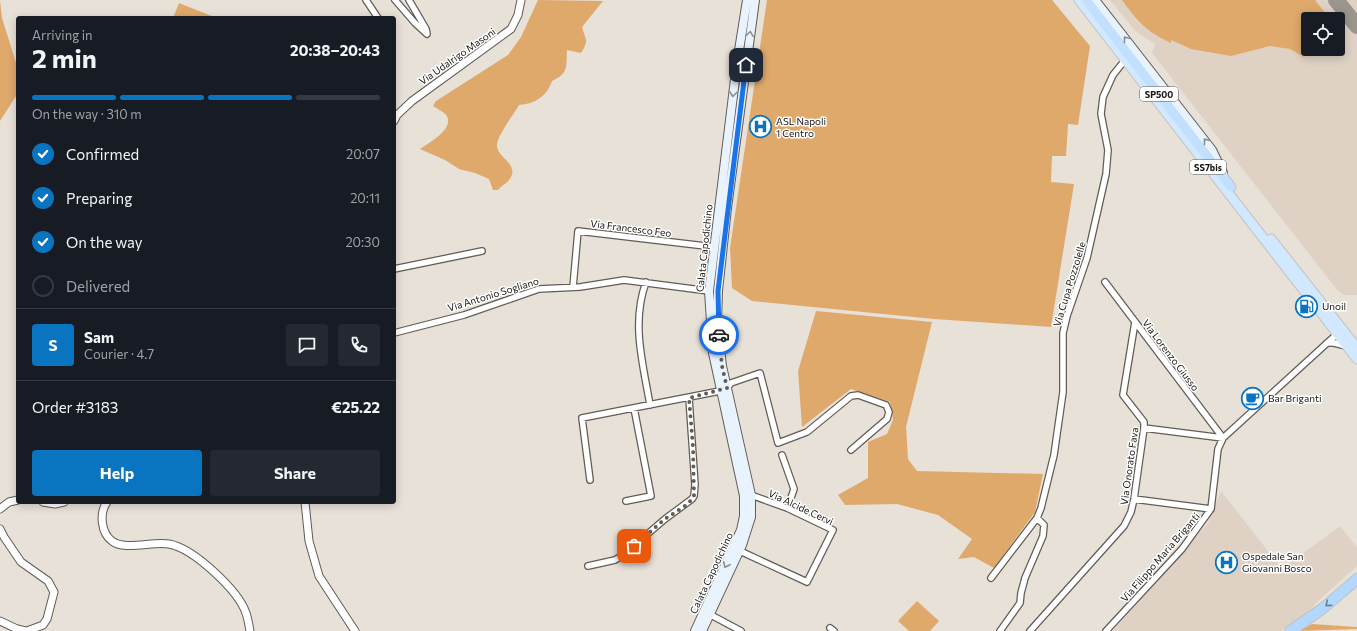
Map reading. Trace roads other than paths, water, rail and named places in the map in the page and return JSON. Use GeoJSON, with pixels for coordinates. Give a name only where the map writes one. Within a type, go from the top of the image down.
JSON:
{"type":"FeatureCollection","features":[{"type":"Feature","properties":{"kind":"highway","name":"SP500"},"geometry":{"type":"LineString","coordinates":[[1086,0],[1231,187]]}},
{"type":"Feature","properties":{"kind":"highway"},"geometry":{"type":"LineString","coordinates":[[1290,631],[1322,609],[1357,578]]}},
{"type":"Feature","properties":{"kind":"main road","name":"Calata Capodichino"},"geometry":{"type":"LineString","coordinates":[[695,631],[707,614],[740,551],[751,517],[748,495],[724,389],[713,353],[709,291],[737,63],[747,0]]}},
{"type":"Feature","properties":{"kind":"main road","name":"Calata Capodichino"},"geometry":{"type":"LineString","coordinates":[[724,389],[717,322],[718,291],[755,0]]}},
{"type":"Feature","properties":{"kind":"main road","name":"SS7bis"},"geometry":{"type":"LineString","coordinates":[[1079,0],[1340,332],[1357,348]]}},
{"type":"Feature","properties":{"kind":"main road","name":"SS7bis"},"geometry":{"type":"LineString","coordinates":[[1096,0],[1212,150],[1231,187],[1340,332],[1346,346],[1357,359]]}},
{"type":"Feature","properties":{"kind":"main road","name":"Via Antonio Sogliano"},"geometry":{"type":"LineString","coordinates":[[709,291],[718,291]]}},
{"type":"Feature","properties":{"kind":"main road","name":"Calata Capodichino"},"geometry":{"type":"LineString","coordinates":[[702,631],[707,614],[741,530],[748,495]]}},
{"type":"Feature","properties":{"kind":"street"},"geometry":{"type":"LineString","coordinates":[[366,0],[377,16]]}},
{"type":"Feature","properties":{"kind":"street"},"geometry":{"type":"LineString","coordinates":[[395,0],[427,34],[426,29],[409,0]]}},
{"type":"Feature","properties":{"kind":"street","name":"Via Udalrigo Masoni"},"geometry":{"type":"LineString","coordinates":[[396,117],[412,101],[511,29],[518,15],[521,0]]}},
{"type":"Feature","properties":{"kind":"street","name":"Via Cupa Pozzolelle"},"geometry":{"type":"LineString","coordinates":[[991,578],[1037,518],[1041,508],[1054,455],[1062,400],[1064,328],[1087,258],[1106,174],[1108,150],[1101,114],[1103,97],[1113,75],[1125,60]]}},
{"type":"Feature","properties":{"kind":"street","name":"Via Francesco Feo"},"geometry":{"type":"LineString","coordinates":[[573,287],[578,230],[714,247]]}},
{"type":"Feature","properties":{"kind":"street"},"geometry":{"type":"LineString","coordinates":[[396,269],[482,251]]}},
{"type":"Feature","properties":{"kind":"street","name":"Via Antonio Sogliano"},"geometry":{"type":"LineString","coordinates":[[396,332],[464,314],[540,289],[573,287],[624,280],[709,291]]}},
{"type":"Feature","properties":{"kind":"street"},"geometry":{"type":"LineString","coordinates":[[646,282],[641,296],[638,330],[650,405]]}},
{"type":"Feature","properties":{"kind":"street","name":"Via Lorenzo Giusso"},"geometry":{"type":"LineString","coordinates":[[1106,282],[1223,438]]}},
{"type":"Feature","properties":{"kind":"street","name":"Via Onorato Fava"},"geometry":{"type":"LineString","coordinates":[[1030,631],[1124,526],[1134,499],[1144,422],[1123,395],[1135,322]]}},
{"type":"Feature","properties":{"kind":"street"},"geometry":{"type":"LineString","coordinates":[[1144,428],[1223,438],[1340,332]]}},
{"type":"Feature","properties":{"kind":"street"},"geometry":{"type":"LineString","coordinates":[[1327,344],[1334,343],[1346,346]]}},
{"type":"Feature","properties":{"kind":"street"},"geometry":{"type":"LineString","coordinates":[[590,480],[582,418],[689,398],[724,389],[731,383],[760,373],[778,444],[807,432],[851,396],[858,395],[886,405],[889,412],[887,419],[851,450]]}},
{"type":"Feature","properties":{"kind":"street"},"geometry":{"type":"LineString","coordinates":[[588,566],[615,560],[623,555],[665,519],[692,500],[695,485],[689,398]]}},
{"type":"Feature","properties":{"kind":"street"},"geometry":{"type":"LineString","coordinates":[[626,501],[651,496],[634,408]]}},
{"type":"Feature","properties":{"kind":"street","name":"Via Filippo Maria Briganti"},"geometry":{"type":"LineString","coordinates":[[1106,631],[1182,549],[1211,509],[1218,449],[1223,438]]}},
{"type":"Feature","properties":{"kind":"street"},"geometry":{"type":"LineString","coordinates":[[782,455],[794,489],[791,498]]}},
{"type":"Feature","properties":{"kind":"street","name":"Via Alcide Cervi"},"geometry":{"type":"LineString","coordinates":[[740,551],[807,582],[834,530],[787,508],[748,495]]}},
{"type":"Feature","properties":{"kind":"street"},"geometry":{"type":"LineString","coordinates":[[1134,499],[1211,509]]}},
{"type":"Feature","properties":{"kind":"street"},"geometry":{"type":"LineString","coordinates":[[0,509],[9,502],[16,500]]}},
{"type":"Feature","properties":{"kind":"street"},"geometry":{"type":"LineString","coordinates":[[106,504],[102,521],[104,532],[112,541],[124,545],[169,544],[193,553],[236,596],[246,613],[250,631]]}},
{"type":"Feature","properties":{"kind":"street"},"geometry":{"type":"LineString","coordinates":[[305,504],[309,541],[319,576],[355,631]]}},
{"type":"Feature","properties":{"kind":"street"},"geometry":{"type":"LineString","coordinates":[[1000,631],[1020,604],[1025,578],[1043,536],[1044,525],[1037,518]]}},
{"type":"Feature","properties":{"kind":"street"},"geometry":{"type":"LineString","coordinates":[[0,529],[21,562],[48,581],[54,592],[47,619],[43,625],[27,631],[17,630],[0,621]]}},
{"type":"Feature","properties":{"kind":"street"},"geometry":{"type":"LineString","coordinates":[[707,614],[741,631]]}},
{"type":"Feature","properties":{"kind":"place","name":"ASL Napoli 1 Centro"},"geometry":{"type":"Point","coordinates":[760,127]}},
{"type":"Feature","properties":{"kind":"place","name":"Unoil"},"geometry":{"type":"Point","coordinates":[1306,306]}},
{"type":"Feature","properties":{"kind":"place","name":"Bar Briganti"},"geometry":{"type":"Point","coordinates":[1252,398]}},
{"type":"Feature","properties":{"kind":"place","name":"Ospedale San Giovanni Bosco"},"geometry":{"type":"Point","coordinates":[1226,562]}}]}
